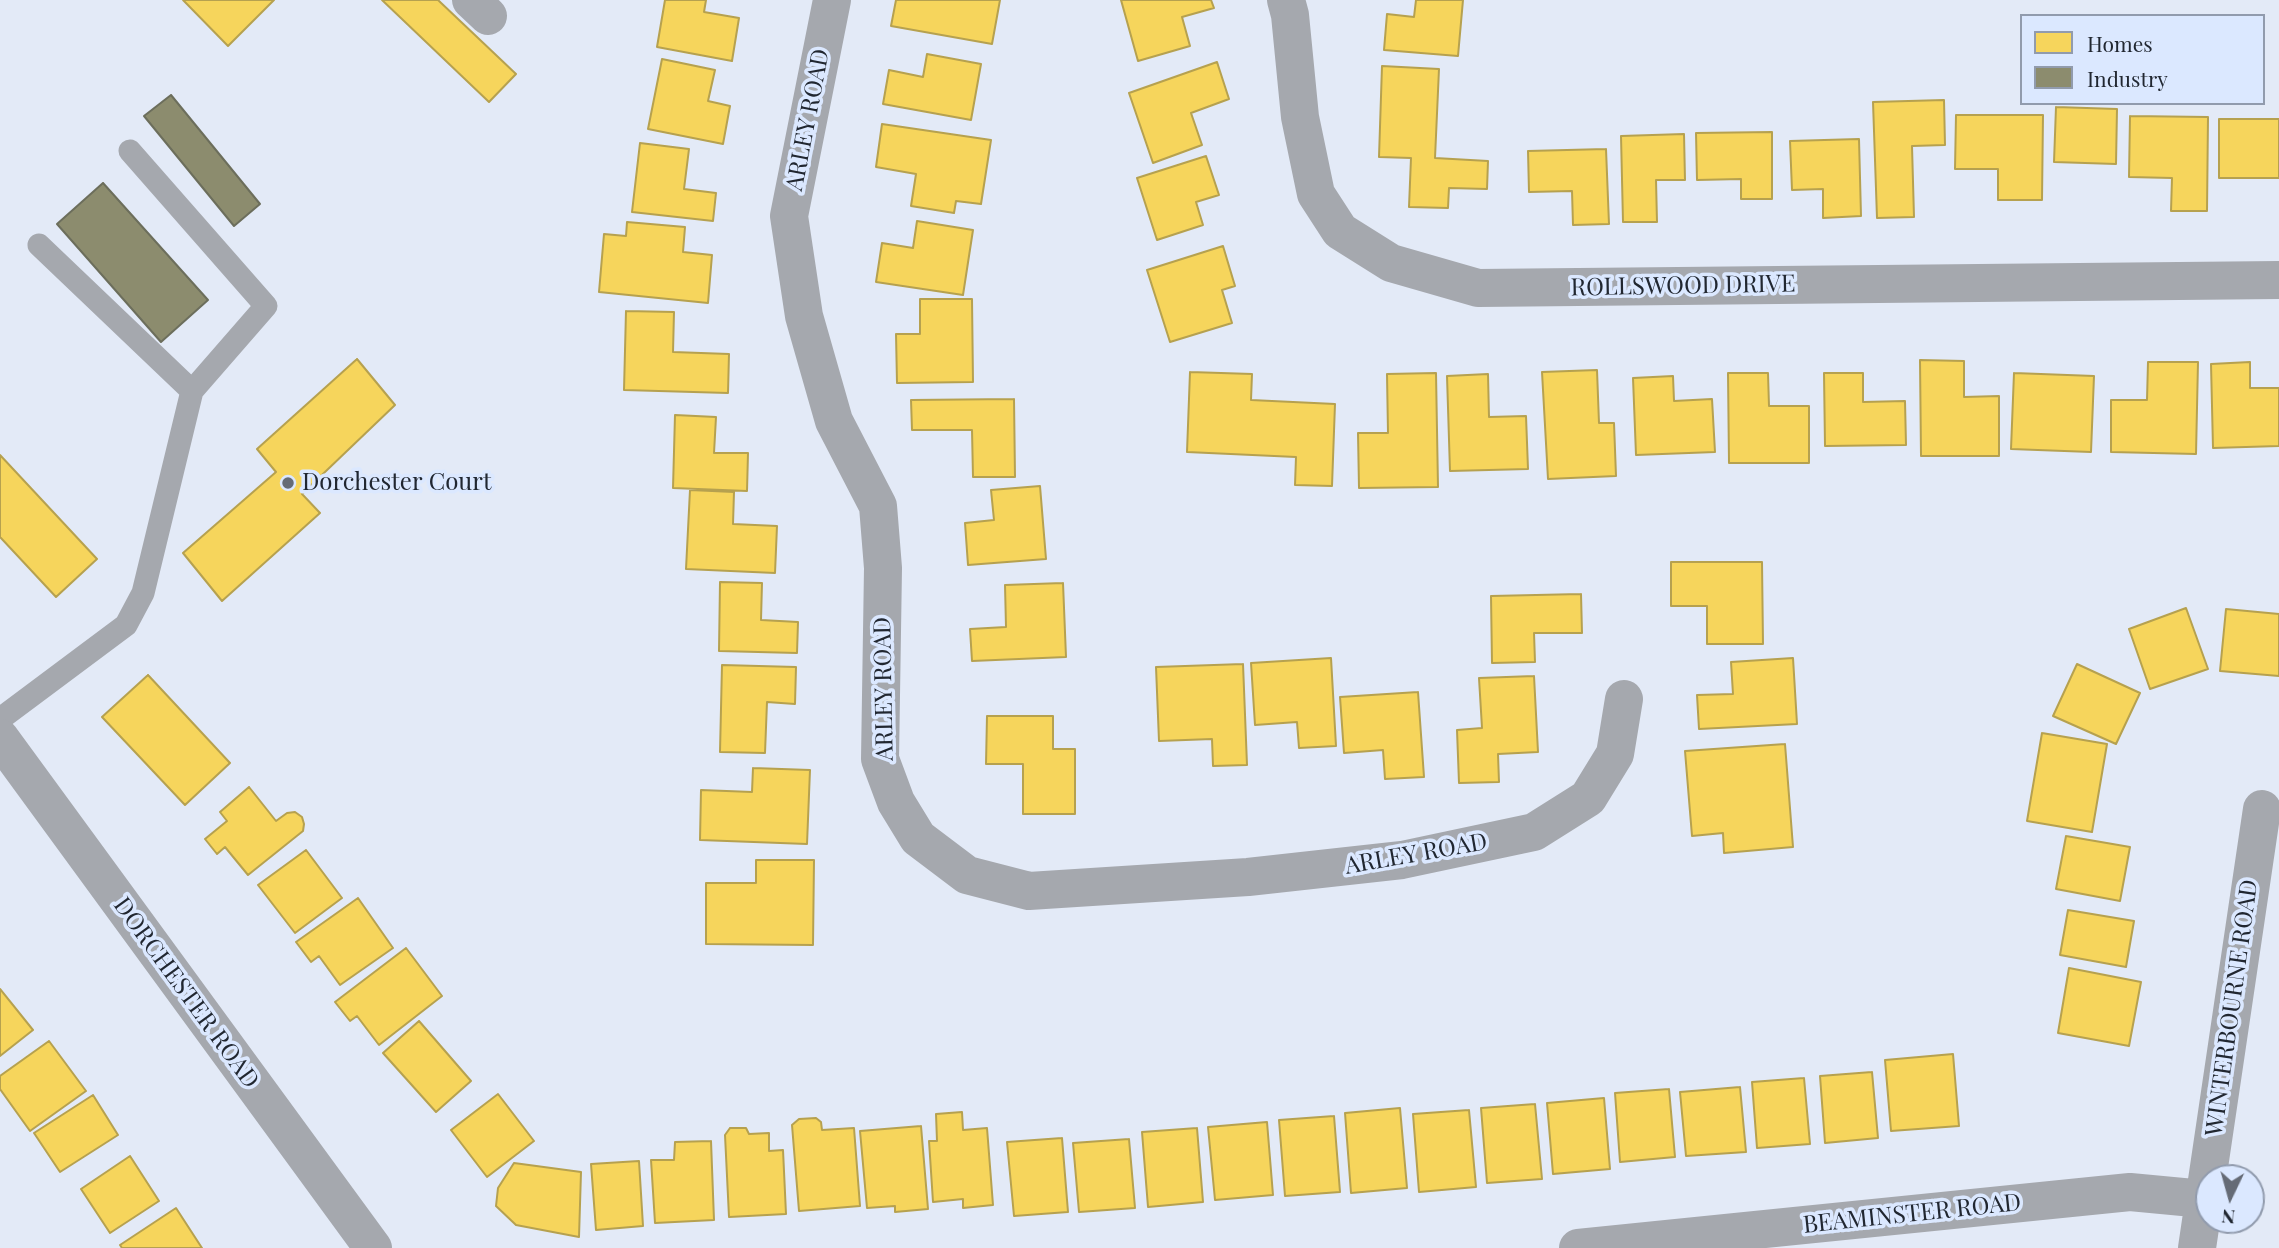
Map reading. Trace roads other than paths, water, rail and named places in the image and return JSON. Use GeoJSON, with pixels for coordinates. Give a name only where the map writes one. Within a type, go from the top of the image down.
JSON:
{"type":"FeatureCollection","features":[{"type":"Feature","properties":{"kind":"street","name":"ARLEY ROAD"},"geometry":{"type":"LineString","coordinates":[[832,0],[789,216],[804,316],[834,421],[878,506],[883,568],[880,759],[896,802],[918,838],[967,875],[1029,891],[1248,877],[1402,860],[1534,832],[1588,798],[1615,754],[1625,699]]}},
{"type":"Feature","properties":{"kind":"street","name":"ROLLSWOOD DRIVE"},"geometry":{"type":"LineString","coordinates":[[1286,0],[1290,15],[1300,117],[1316,194],[1340,231],[1391,263],[1478,288],[2279,280]]}},
{"type":"Feature","properties":{"kind":"street","name":"DORCHESTER ROAD"},"geometry":{"type":"LineString","coordinates":[[0,738],[373,1248]]}},
{"type":"Feature","properties":{"kind":"street","name":"WINTERBOURNE ROAD"},"geometry":{"type":"LineString","coordinates":[[2209,1164],[2262,809]]}},
{"type":"Feature","properties":{"kind":"street","name":"BEAMINSTER ROAD"},"geometry":{"type":"LineString","coordinates":[[1578,1248],[2130,1192],[2195,1198]]}},
{"type":"Feature","properties":{"kind":"lane"},"geometry":{"type":"LineString","coordinates":[[0,719],[126,625],[142,593],[192,391],[266,306],[130,151]]}},
{"type":"Feature","properties":{"kind":"lane"},"geometry":{"type":"LineString","coordinates":[[38,245],[192,391]]}},
{"type":"Feature","properties":{"kind":"place","name":"Dorchester Court"},"geometry":{"type":"Point","coordinates":[288,483]}}]}
